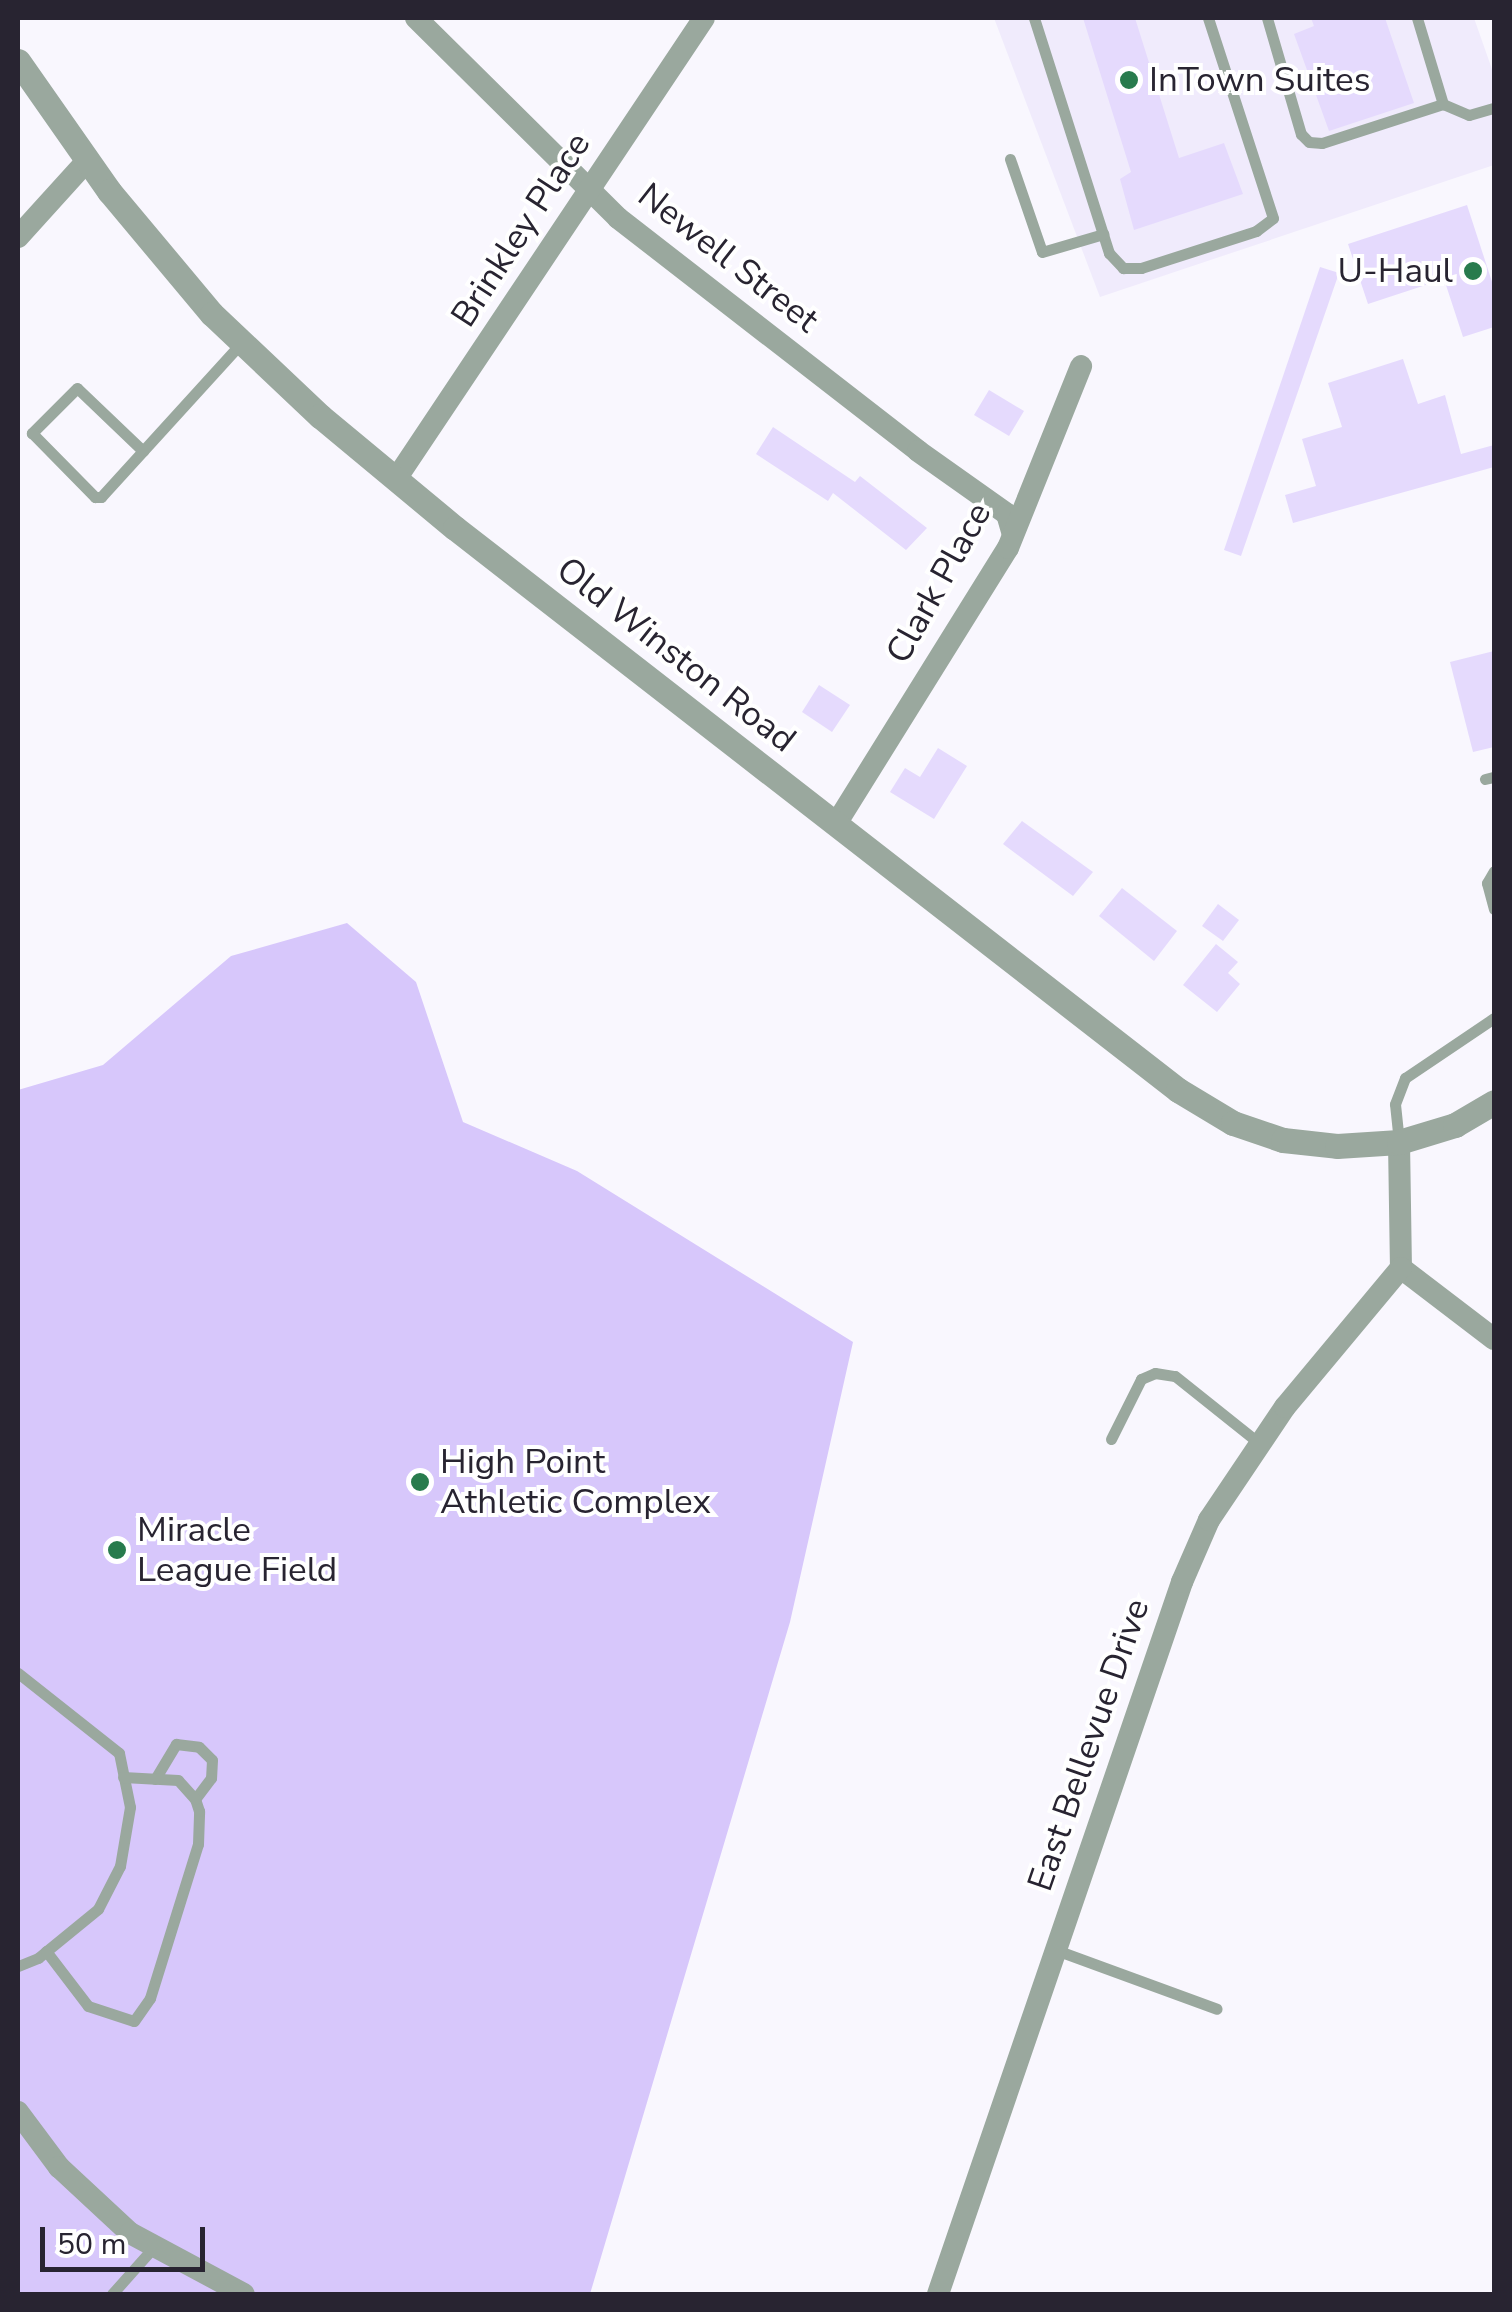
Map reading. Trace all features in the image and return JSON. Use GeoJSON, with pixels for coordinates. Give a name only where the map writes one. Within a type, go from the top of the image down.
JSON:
{"type":"FeatureCollection","features":[{"type":"Feature","properties":{"kind":"street","name":"Newell Street"},"geometry":{"type":"LineString","coordinates":[[416,18],[618,218],[1007,514],[1012,532]]}},
{"type":"Feature","properties":{"kind":"street","name":"Brinkley Place"},"geometry":{"type":"LineString","coordinates":[[396,479],[704,18]]}},
{"type":"Feature","properties":{"kind":"street","name":"Old Winston Road"},"geometry":{"type":"LineString","coordinates":[[18,61],[87,161],[212,314],[396,479],[1178,1090],[1233,1124],[1282,1140],[1337,1146],[1398,1142],[1455,1125],[1494,1102]]}},
{"type":"Feature","properties":{"kind":"street"},"geometry":{"type":"LineString","coordinates":[[18,237],[87,161]]}},
{"type":"Feature","properties":{"kind":"street","name":"Clark Place"},"geometry":{"type":"LineString","coordinates":[[836,824],[1008,548],[1081,366]]}},
{"type":"Feature","properties":{"kind":"street"},"geometry":{"type":"LineString","coordinates":[[1398,1142],[1400,1268],[1494,1339]]}},
{"type":"Feature","properties":{"kind":"street","name":"East Bellevue Drive"},"geometry":{"type":"LineString","coordinates":[[938,2294],[1182,1582],[1209,1520],[1258,1443],[1400,1268]]}},
{"type":"Feature","properties":{"kind":"street"},"geometry":{"type":"LineString","coordinates":[[18,2112],[91,2200],[153,2248],[244,2294]]}},
{"type":"Feature","properties":{"kind":"lane"},"geometry":{"type":"LineString","coordinates":[[1034,18],[1109,252],[1123,268],[1141,268],[1256,231],[1273,218],[1208,18]]}},
{"type":"Feature","properties":{"kind":"lane"},"geometry":{"type":"LineString","coordinates":[[1267,18],[1302,134],[1309,142],[1322,143],[1443,104],[1470,115],[1494,108]]}},
{"type":"Feature","properties":{"kind":"lane"},"geometry":{"type":"LineString","coordinates":[[1417,18],[1443,104]]}},
{"type":"Feature","properties":{"kind":"lane"},"geometry":{"type":"LineString","coordinates":[[1010,159],[1042,252],[1103,234]]}},
{"type":"Feature","properties":{"kind":"lane"},"geometry":{"type":"LineString","coordinates":[[143,451],[77,388],[32,433],[95,497],[101,497],[143,451],[242,342]]}},
{"type":"Feature","properties":{"kind":"lane"},"geometry":{"type":"LineString","coordinates":[[1494,870],[1487,883],[1494,909]]}},
{"type":"Feature","properties":{"kind":"lane"},"geometry":{"type":"LineString","coordinates":[[1398,1142],[1396,1104],[1405,1078],[1494,1018]]}},
{"type":"Feature","properties":{"kind":"lane"},"geometry":{"type":"LineString","coordinates":[[1111,1439],[1141,1379],[1155,1373],[1175,1376],[1258,1443]]}},
{"type":"Feature","properties":{"kind":"lane"},"geometry":{"type":"LineString","coordinates":[[18,1673],[118,1753],[130,1807],[120,1866],[98,1909],[46,1950],[18,1966]]}},
{"type":"Feature","properties":{"kind":"lane"},"geometry":{"type":"LineString","coordinates":[[155,1779],[176,1744],[199,1747],[212,1760],[211,1778],[195,1800]]}},
{"type":"Feature","properties":{"kind":"lane"},"geometry":{"type":"LineString","coordinates":[[46,1950],[88,2006],[134,2021],[150,1998],[198,1844],[195,1800],[178,1780],[124,1776]]}},
{"type":"Feature","properties":{"kind":"lane"},"geometry":{"type":"LineString","coordinates":[[1056,1950],[1216,2010]]}},
{"type":"Feature","properties":{"kind":"lane"},"geometry":{"type":"LineString","coordinates":[[112,2294],[153,2248]]}},
{"type":"Feature","properties":{"kind":"shaded area"},"geometry":{"type":"Polygon","coordinates":[[[994,18],[1474,18],[1494,75],[1494,165],[1100,297],[994,18]]]}},
{"type":"Feature","properties":{"kind":"shaded area","name":"High Point Athletic Complex"},"geometry":{"type":"Polygon","coordinates":[[[347,923],[416,982],[463,1122],[577,1171],[853,1342],[790,1622],[590,2294],[18,2294],[18,1090],[103,1065],[231,956],[347,923]]]}},
{"type":"Feature","properties":{"kind":"building","name":"InTown Suites"},"geometry":{"type":"Polygon","coordinates":[[[1083,18],[1135,18],[1179,158],[1224,143],[1243,194],[1134,230],[1120,179],[1131,172],[1083,18]]]}},
{"type":"Feature","properties":{"kind":"building"},"geometry":{"type":"Polygon","coordinates":[[[1311,18],[1385,18],[1414,103],[1329,131],[1294,34],[1314,26],[1311,18]]]}},
{"type":"Feature","properties":{"kind":"building"},"geometry":{"type":"Polygon","coordinates":[[[1467,205],[1494,288],[1494,327],[1463,337],[1444,279],[1368,304],[1348,244],[1467,205]]]}},
{"type":"Feature","properties":{"kind":"building"},"geometry":{"type":"Polygon","coordinates":[[[1320,267],[1339,273],[1241,556],[1224,550],[1320,267]]]}},
{"type":"Feature","properties":{"kind":"building"},"geometry":{"type":"Polygon","coordinates":[[[1403,359],[1418,404],[1445,395],[1461,454],[1494,445],[1494,467],[1293,523],[1285,495],[1316,486],[1302,439],[1342,427],[1328,383],[1403,359]]]}},
{"type":"Feature","properties":{"kind":"building"},"geometry":{"type":"Polygon","coordinates":[[[989,390],[1024,411],[1009,436],[974,415],[989,390]]]}},
{"type":"Feature","properties":{"kind":"building"},"geometry":{"type":"Polygon","coordinates":[[[773,427],[855,482],[860,476],[927,528],[906,550],[833,493],[828,501],[756,454],[773,427]]]}},
{"type":"Feature","properties":{"kind":"building"},"geometry":{"type":"Polygon","coordinates":[[[1494,651],[1494,747],[1473,752],[1450,662],[1494,651]]]}},
{"type":"Feature","properties":{"kind":"building"},"geometry":{"type":"Polygon","coordinates":[[[819,685],[850,705],[832,732],[802,712],[819,685]]]}},
{"type":"Feature","properties":{"kind":"building"},"geometry":{"type":"Polygon","coordinates":[[[938,748],[967,766],[934,819],[890,792],[905,768],[920,777],[938,748]]]}},
{"type":"Feature","properties":{"kind":"building"},"geometry":{"type":"Polygon","coordinates":[[[1022,821],[1093,872],[1073,896],[1003,844],[1022,821]]]}},
{"type":"Feature","properties":{"kind":"building"},"geometry":{"type":"Polygon","coordinates":[[[1122,888],[1177,931],[1154,961],[1099,916],[1122,888]]]}},
{"type":"Feature","properties":{"kind":"building"},"geometry":{"type":"Polygon","coordinates":[[[1218,904],[1239,920],[1223,941],[1202,926],[1218,904]]]}},
{"type":"Feature","properties":{"kind":"building"},"geometry":{"type":"Polygon","coordinates":[[[1216,944],[1238,962],[1228,973],[1240,984],[1217,1012],[1183,985],[1216,944]]]}},
{"type":"Feature","properties":{"kind":"place","name":"InTown Suites"},"geometry":{"type":"Point","coordinates":[1129,80]}},
{"type":"Feature","properties":{"kind":"place","name":"U-Haul"},"geometry":{"type":"Point","coordinates":[1473,271]}},
{"type":"Feature","properties":{"kind":"place","name":"High Point Athletic Complex"},"geometry":{"type":"Point","coordinates":[420,1482]}},
{"type":"Feature","properties":{"kind":"place","name":"Miracle League Field"},"geometry":{"type":"Point","coordinates":[117,1550]}}]}
